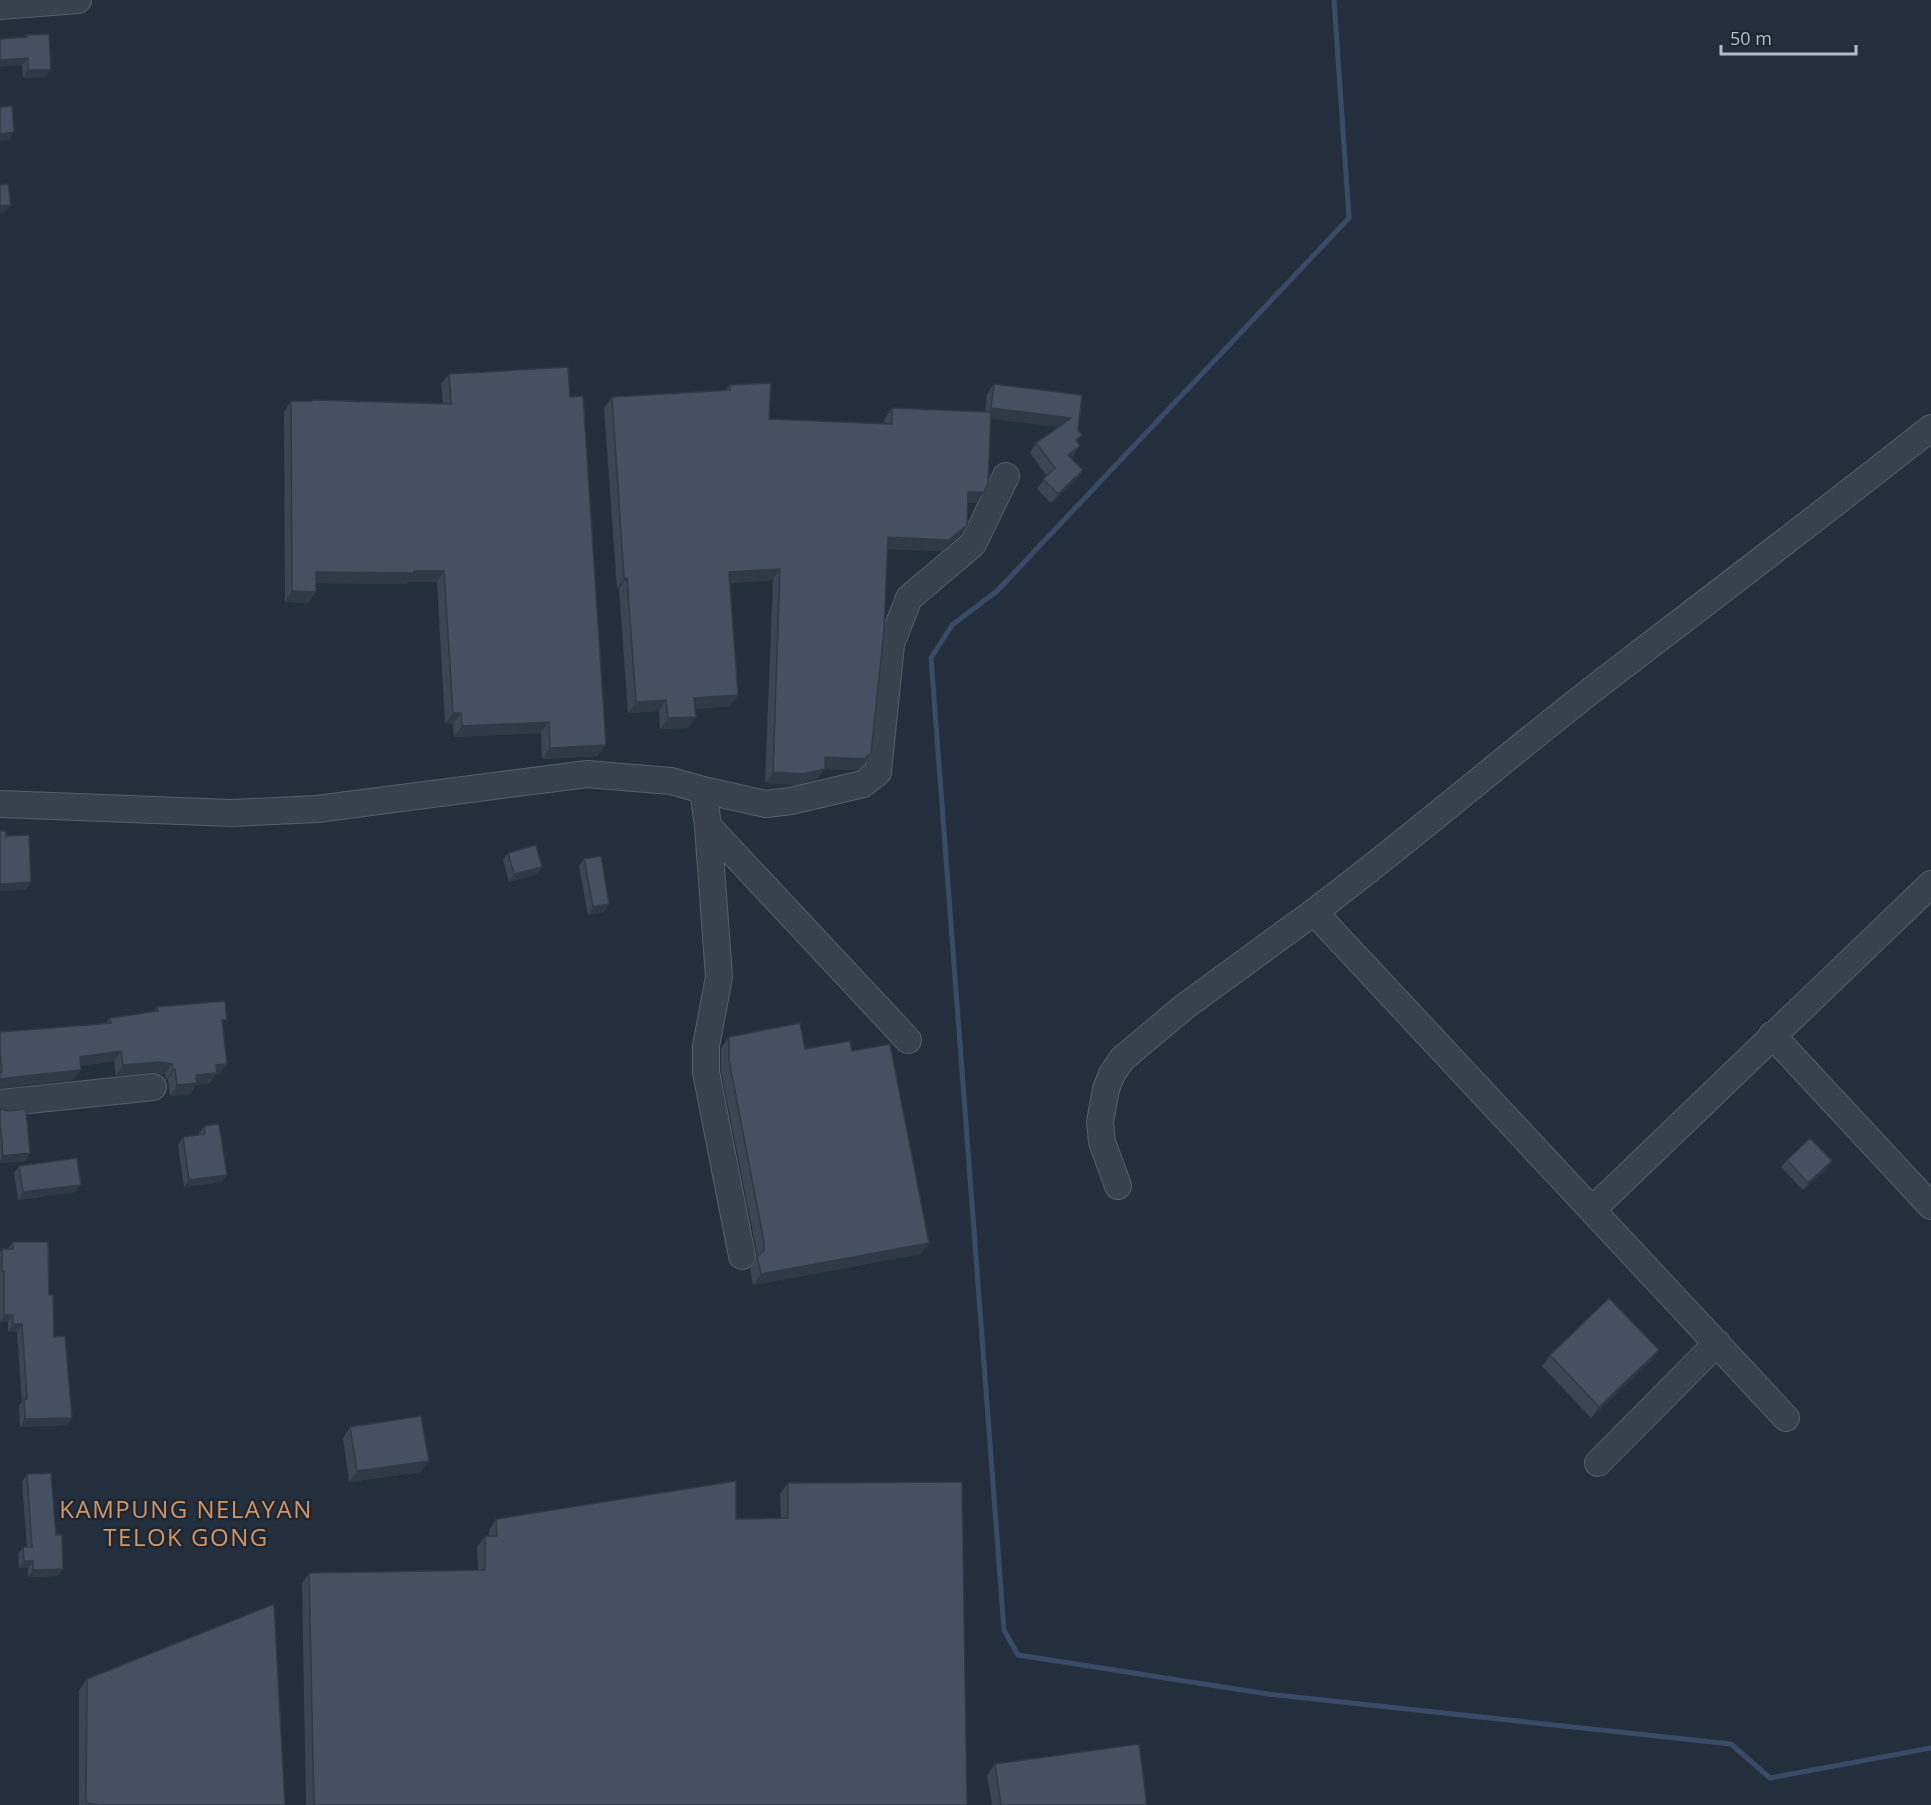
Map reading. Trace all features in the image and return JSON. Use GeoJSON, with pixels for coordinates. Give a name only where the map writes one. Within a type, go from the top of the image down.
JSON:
{"type":"FeatureCollection","features":[{"type":"Feature","properties":{"kind":"street"},"geometry":{"type":"LineString","coordinates":[[9,4],[78,0]]}},
{"type":"Feature","properties":{"kind":"street"},"geometry":{"type":"LineString","coordinates":[[1118,1186],[1102,1142],[1100,1122],[1106,1089],[1122,1059],[1184,1007],[1314,912],[1596,687],[1931,428]]}},
{"type":"Feature","properties":{"kind":"street"},"geometry":{"type":"LineString","coordinates":[[0,804],[232,813],[317,809],[587,774],[671,781],[766,804],[791,801],[863,784],[878,772],[891,644],[909,598],[973,544],[1006,476]]}},
{"type":"Feature","properties":{"kind":"street"},"geometry":{"type":"LineString","coordinates":[[703,790],[708,826],[719,977],[706,1046],[706,1072],[742,1256]]}},
{"type":"Feature","properties":{"kind":"street"},"geometry":{"type":"LineString","coordinates":[[708,826],[908,1040]]}},
{"type":"Feature","properties":{"kind":"street"},"geometry":{"type":"LineString","coordinates":[[1592,1210],[1931,884]]}},
{"type":"Feature","properties":{"kind":"street"},"geometry":{"type":"LineString","coordinates":[[1314,912],[1786,1418]]}},
{"type":"Feature","properties":{"kind":"street"},"geometry":{"type":"LineString","coordinates":[[1772,1035],[1931,1206]]}},
{"type":"Feature","properties":{"kind":"street"},"geometry":{"type":"LineString","coordinates":[[0,1103],[153,1087]]}},
{"type":"Feature","properties":{"kind":"street"},"geometry":{"type":"LineString","coordinates":[[1598,1463],[1717,1343]]}},
{"type":"Feature","properties":{"kind":"building"},"geometry":{"type":"Polygon","coordinates":[[[49,34],[51,70],[28,70],[28,58],[0,60],[0,39],[49,34]]]}},
{"type":"Feature","properties":{"kind":"building"},"geometry":{"type":"Polygon","coordinates":[[[12,106],[14,132],[0,134],[0,107],[12,106]]]}},
{"type":"Feature","properties":{"kind":"building"},"geometry":{"type":"Polygon","coordinates":[[[8,184],[11,205],[0,206],[0,185],[8,184]]]}},
{"type":"Feature","properties":{"kind":"building"},"geometry":{"type":"Polygon","coordinates":[[[568,367],[570,397],[583,396],[606,745],[550,748],[549,722],[462,726],[461,713],[453,713],[444,571],[316,572],[316,592],[292,591],[291,401],[451,404],[449,374],[568,367]]]}},
{"type":"Feature","properties":{"kind":"building"},"geometry":{"type":"Polygon","coordinates":[[[771,383],[769,419],[892,424],[892,408],[991,412],[988,483],[984,492],[968,492],[967,525],[949,540],[888,537],[884,630],[871,753],[864,759],[825,757],[825,769],[803,774],[773,772],[780,569],[729,572],[738,695],[694,698],[696,717],[668,718],[666,700],[636,702],[627,578],[624,578],[612,397],[730,390],[730,385],[771,383]]]}},
{"type":"Feature","properties":{"kind":"building"},"geometry":{"type":"Polygon","coordinates":[[[994,384],[1082,395],[1078,430],[1082,435],[1076,440],[1080,446],[1068,455],[1083,470],[1058,494],[1043,479],[1055,468],[1036,443],[1071,418],[991,408],[994,384]]]}},
{"type":"Feature","properties":{"kind":"building"},"geometry":{"type":"Polygon","coordinates":[[[0,831],[6,831],[6,836],[29,835],[31,882],[0,884],[0,831]]]}},
{"type":"Feature","properties":{"kind":"building"},"geometry":{"type":"Polygon","coordinates":[[[536,845],[542,867],[514,874],[508,853],[536,845]]]}},
{"type":"Feature","properties":{"kind":"building"},"geometry":{"type":"Polygon","coordinates":[[[601,856],[609,904],[593,907],[584,859],[601,856]]]}},
{"type":"Feature","properties":{"kind":"building"},"geometry":{"type":"Polygon","coordinates":[[[225,1001],[227,1020],[222,1020],[227,1064],[216,1065],[217,1073],[196,1075],[197,1083],[177,1085],[172,1064],[159,1062],[123,1065],[121,1051],[80,1057],[81,1070],[0,1080],[0,1072],[2,1072],[0,1032],[111,1023],[110,1018],[158,1011],[157,1007],[225,1001]]]}},
{"type":"Feature","properties":{"kind":"building"},"geometry":{"type":"Polygon","coordinates":[[[800,1023],[805,1049],[850,1041],[852,1051],[890,1044],[929,1243],[761,1274],[757,1257],[764,1250],[764,1242],[729,1060],[729,1037],[800,1023]]]}},
{"type":"Feature","properties":{"kind":"building"},"geometry":{"type":"Polygon","coordinates":[[[0,1109],[7,1111],[26,1109],[30,1153],[3,1156],[0,1109]]]}},
{"type":"Feature","properties":{"kind":"building"},"geometry":{"type":"Polygon","coordinates":[[[219,1124],[227,1175],[189,1180],[183,1137],[205,1134],[204,1126],[219,1124]]]}},
{"type":"Feature","properties":{"kind":"building"},"geometry":{"type":"Polygon","coordinates":[[[1810,1138],[1832,1161],[1808,1183],[1787,1160],[1810,1138]]]}},
{"type":"Feature","properties":{"kind":"building"},"geometry":{"type":"Polygon","coordinates":[[[77,1158],[81,1185],[23,1192],[19,1166],[77,1158]]]}},
{"type":"Feature","properties":{"kind":"building"},"geometry":{"type":"Polygon","coordinates":[[[13,1242],[48,1242],[49,1295],[53,1295],[54,1337],[65,1336],[72,1418],[25,1419],[24,1399],[27,1399],[22,1324],[13,1324],[13,1315],[4,1315],[2,1249],[13,1249],[13,1242]]]}},
{"type":"Feature","properties":{"kind":"building"},"geometry":{"type":"Polygon","coordinates":[[[1609,1298],[1659,1350],[1599,1407],[1550,1355],[1609,1298]]]}},
{"type":"Feature","properties":{"kind":"building"},"geometry":{"type":"Polygon","coordinates":[[[421,1416],[429,1461],[357,1471],[350,1427],[421,1416]]]}},
{"type":"Feature","properties":{"kind":"building"},"geometry":{"type":"Polygon","coordinates":[[[51,1473],[56,1535],[62,1535],[63,1569],[33,1570],[33,1561],[24,1561],[23,1547],[32,1547],[27,1474],[51,1473]]]}},
{"type":"Feature","properties":{"kind":"building"},"geometry":{"type":"Polygon","coordinates":[[[736,1481],[736,1519],[788,1518],[788,1483],[962,1482],[967,1805],[314,1805],[309,1573],[485,1570],[485,1536],[497,1536],[496,1519],[736,1481]]]}},
{"type":"Feature","properties":{"kind":"building"},"geometry":{"type":"Polygon","coordinates":[[[274,1604],[285,1805],[100,1805],[86,1803],[87,1679],[274,1604]]]}},
{"type":"Feature","properties":{"kind":"building"},"geometry":{"type":"Polygon","coordinates":[[[1139,1744],[1147,1805],[1001,1805],[995,1764],[1139,1744]]]}},
{"type":"Feature","properties":{"kind":"waterway"},"geometry":{"type":"LineString","coordinates":[[1334,0],[1349,218],[997,591],[952,625],[931,658],[1004,1630],[1018,1655],[1268,1694],[1731,1744],[1770,1778],[1931,1748]]}},
{"type":"Feature","properties":{"kind":"district","name":"KAMPUNG NELAYAN TELOK GONG"},"geometry":{"type":"Point","coordinates":[186,1524]}}]}
